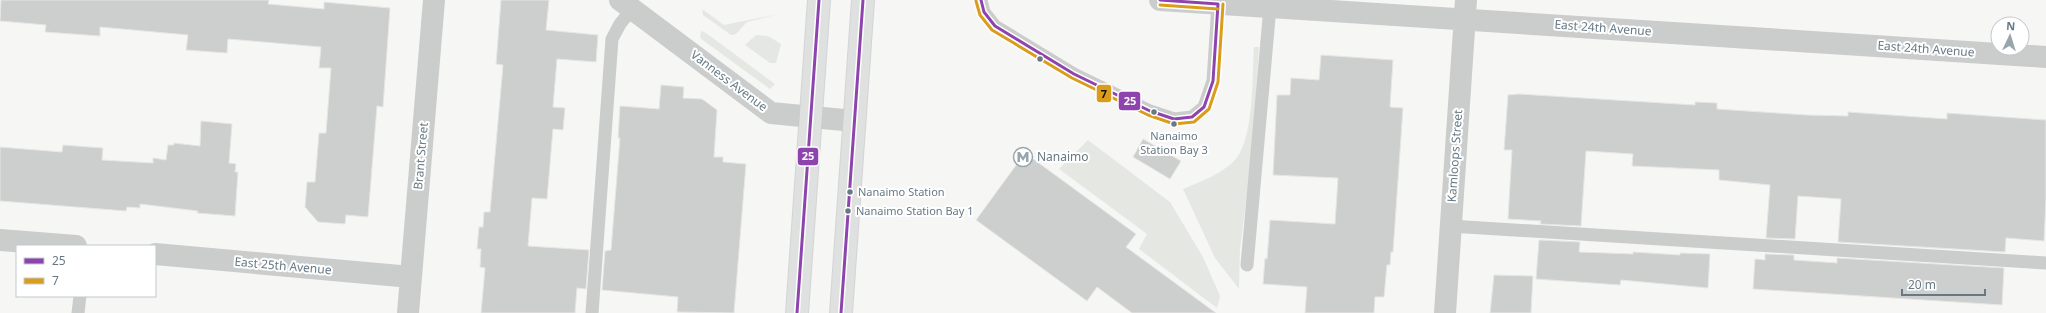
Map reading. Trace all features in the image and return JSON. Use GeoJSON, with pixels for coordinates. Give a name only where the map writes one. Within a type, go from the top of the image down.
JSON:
{"type":"FeatureCollection","features":[{"type":"Feature","properties":{"kind":"main road"},"geometry":{"type":"LineString","coordinates":[[797,313],[819,0]]}},
{"type":"Feature","properties":{"kind":"main road"},"geometry":{"type":"LineString","coordinates":[[841,313],[863,0]]}},
{"type":"Feature","properties":{"kind":"street","name":"Brant Street"},"geometry":{"type":"LineString","coordinates":[[408,313],[434,0]]}},
{"type":"Feature","properties":{"kind":"street","name":"East 24th Avenue"},"geometry":{"type":"LineString","coordinates":[[1160,0],[1270,7],[1465,9],[2046,57]]}},
{"type":"Feature","properties":{"kind":"street","name":"Vanness Avenue"},"geometry":{"type":"LineString","coordinates":[[626,4],[771,113],[854,121]]}},
{"type":"Feature","properties":{"kind":"street","name":"Kamloops Street"},"geometry":{"type":"LineString","coordinates":[[1445,313],[1465,9]]}},
{"type":"Feature","properties":{"kind":"street"},"geometry":{"type":"LineString","coordinates":[[0,240],[63,245]]}},
{"type":"Feature","properties":{"kind":"street","name":"East 25th Avenue"},"geometry":{"type":"LineString","coordinates":[[156,254],[411,277]]}},
{"type":"Feature","properties":{"kind":"lane"},"geometry":{"type":"LineString","coordinates":[[981,0],[984,12],[994,26],[1074,74],[1150,111],[1174,119],[1192,117],[1204,107],[1213,80],[1218,4]]}},
{"type":"Feature","properties":{"kind":"lane"},"geometry":{"type":"LineString","coordinates":[[592,313],[612,39],[626,4]]}},
{"type":"Feature","properties":{"kind":"lane"},"geometry":{"type":"LineString","coordinates":[[1247,266],[1270,7]]}},
{"type":"Feature","properties":{"kind":"lane"},"geometry":{"type":"LineString","coordinates":[[1450,226],[2046,263]]}},
{"type":"Feature","properties":{"kind":"lane"},"geometry":{"type":"LineString","coordinates":[[78,313],[80,297]]}},
{"type":"Feature","properties":{"kind":"shaded area"},"geometry":{"type":"Polygon","coordinates":[[[702,9],[724,25],[779,14],[747,22],[736,34],[731,35],[703,15],[702,9]]]}},
{"type":"Feature","properties":{"kind":"shaded area"},"geometry":{"type":"Polygon","coordinates":[[[701,31],[706,33],[775,84],[770,89],[700,38],[701,31]]]}},
{"type":"Feature","properties":{"kind":"shaded area"},"geometry":{"type":"Polygon","coordinates":[[[756,35],[768,36],[781,44],[776,63],[770,63],[745,45],[756,35]]]}},
{"type":"Feature","properties":{"kind":"shaded area"},"geometry":{"type":"Polygon","coordinates":[[[1254,47],[1259,47],[1252,155],[1240,249],[1239,289],[1215,258],[1183,189],[1220,172],[1238,156],[1247,133],[1250,118],[1254,47]]]}},
{"type":"Feature","properties":{"kind":"shaded area"},"geometry":{"type":"Polygon","coordinates":[[[1088,140],[1170,202],[1203,257],[1220,296],[1217,308],[1139,249],[1147,234],[1059,169],[1088,140]]]}},
{"type":"Feature","properties":{"kind":"building"},"geometry":{"type":"Polygon","coordinates":[[[1,0],[269,0],[268,4],[324,9],[324,2],[390,8],[383,107],[377,106],[368,217],[346,215],[345,224],[318,222],[305,207],[307,182],[315,182],[319,133],[326,133],[331,68],[319,68],[321,47],[228,39],[227,53],[186,50],[188,35],[100,27],[100,36],[45,32],[46,25],[0,21],[1,0]]]}},
{"type":"Feature","properties":{"kind":"building"},"geometry":{"type":"Polygon","coordinates":[[[501,0],[549,0],[546,30],[598,35],[596,62],[557,59],[553,107],[565,108],[563,130],[553,129],[547,199],[532,198],[528,246],[589,250],[586,289],[577,288],[575,313],[481,313],[485,268],[480,267],[481,249],[477,249],[479,227],[483,227],[484,212],[490,212],[503,65],[496,64],[501,0]]]}},
{"type":"Feature","properties":{"kind":"building"},"geometry":{"type":"Polygon","coordinates":[[[1321,55],[1393,60],[1390,107],[1403,108],[1393,252],[1391,252],[1390,265],[1387,265],[1384,297],[1375,297],[1374,313],[1305,313],[1307,287],[1263,284],[1265,258],[1267,259],[1270,220],[1335,224],[1338,178],[1273,175],[1277,95],[1290,95],[1291,78],[1319,80],[1321,55]]]}},
{"type":"Feature","properties":{"kind":"building"},"geometry":{"type":"Polygon","coordinates":[[[661,85],[684,87],[683,98],[702,99],[717,110],[714,157],[723,157],[723,162],[746,164],[734,313],[677,312],[678,297],[602,290],[605,251],[611,250],[620,138],[618,138],[620,106],[659,109],[661,85]]]}},
{"type":"Feature","properties":{"kind":"building"},"geometry":{"type":"Polygon","coordinates":[[[1519,94],[1695,105],[1695,102],[1717,103],[1717,109],[1807,115],[1848,116],[1848,112],[1947,119],[1947,113],[2046,120],[2046,200],[2044,241],[2006,238],[2005,252],[1838,242],[1841,199],[1798,196],[1795,239],[1766,238],[1770,185],[1719,180],[1719,170],[1632,166],[1633,154],[1586,151],[1581,226],[1540,224],[1541,221],[1508,219],[1512,150],[1504,150],[1508,95],[1519,94]]]}},
{"type":"Feature","properties":{"kind":"building"},"geometry":{"type":"Polygon","coordinates":[[[201,121],[232,124],[229,163],[236,164],[235,172],[238,172],[235,216],[197,213],[198,211],[140,204],[140,208],[127,207],[126,211],[0,201],[0,147],[62,152],[63,145],[103,148],[102,160],[153,163],[153,158],[166,160],[168,145],[174,145],[174,143],[200,146],[201,121]]]}},
{"type":"Feature","properties":{"kind":"building"},"geometry":{"type":"Polygon","coordinates":[[[1143,139],[1181,161],[1170,179],[1133,157],[1143,139]]]}},
{"type":"Feature","properties":{"kind":"building"},"geometry":{"type":"Polygon","coordinates":[[[1025,153],[1136,234],[1126,247],[1216,313],[1132,313],[1097,287],[1087,301],[976,220],[1025,153]]]}},
{"type":"Feature","properties":{"kind":"building"},"geometry":{"type":"Polygon","coordinates":[[[1539,240],[1580,242],[1579,252],[1633,254],[1633,252],[1680,255],[1680,253],[1710,254],[1708,288],[1621,280],[1620,285],[1536,279],[1539,240]]]}},
{"type":"Feature","properties":{"kind":"building"},"geometry":{"type":"Polygon","coordinates":[[[1765,254],[1794,255],[1794,260],[1837,263],[1837,258],[2004,268],[2002,305],[1753,289],[1755,259],[1765,260],[1765,254]]]}},
{"type":"Feature","properties":{"kind":"building"},"geometry":{"type":"Polygon","coordinates":[[[1494,275],[1533,276],[1531,313],[1490,313],[1494,275]]]}},
{"type":"Feature","properties":{"kind":"transit line","name":"25"},"geometry":{"type":"LineString","coordinates":[[797,313],[819,0]]}},
{"type":"Feature","properties":{"kind":"transit line","name":"25"},"geometry":{"type":"LineString","coordinates":[[841,313],[863,0]]}},
{"type":"Feature","properties":{"kind":"transit line","name":"25"},"geometry":{"type":"LineString","coordinates":[[981,0],[984,12],[995,26],[1074,74],[1150,111],[1174,119],[1192,117],[1204,107],[1213,81],[1218,4],[1160,0]]}},
{"type":"Feature","properties":{"kind":"transit line","name":"7"},"geometry":{"type":"LineString","coordinates":[[976,1],[980,15],[992,30],[1072,78],[1148,115],[1174,124],[1194,122],[1209,109],[1218,82],[1223,4]]}},
{"type":"Feature","properties":{"kind":"transit line","name":"7"},"geometry":{"type":"LineString","coordinates":[[1160,5],[1218,9]]}},
{"type":"Feature","properties":{"kind":"place","name":"Nanaimo Station Bay 3"},"geometry":{"type":"Point","coordinates":[1174,124]}},
{"type":"Feature","properties":{"kind":"place","name":"Nanaimo"},"geometry":{"type":"Point","coordinates":[1023,157]}},
{"type":"Feature","properties":{"kind":"place","name":"Nanaimo Station"},"geometry":{"type":"Point","coordinates":[850,192]}},
{"type":"Feature","properties":{"kind":"place","name":"Nanaimo Station Bay 1"},"geometry":{"type":"Point","coordinates":[848,211]}}]}
